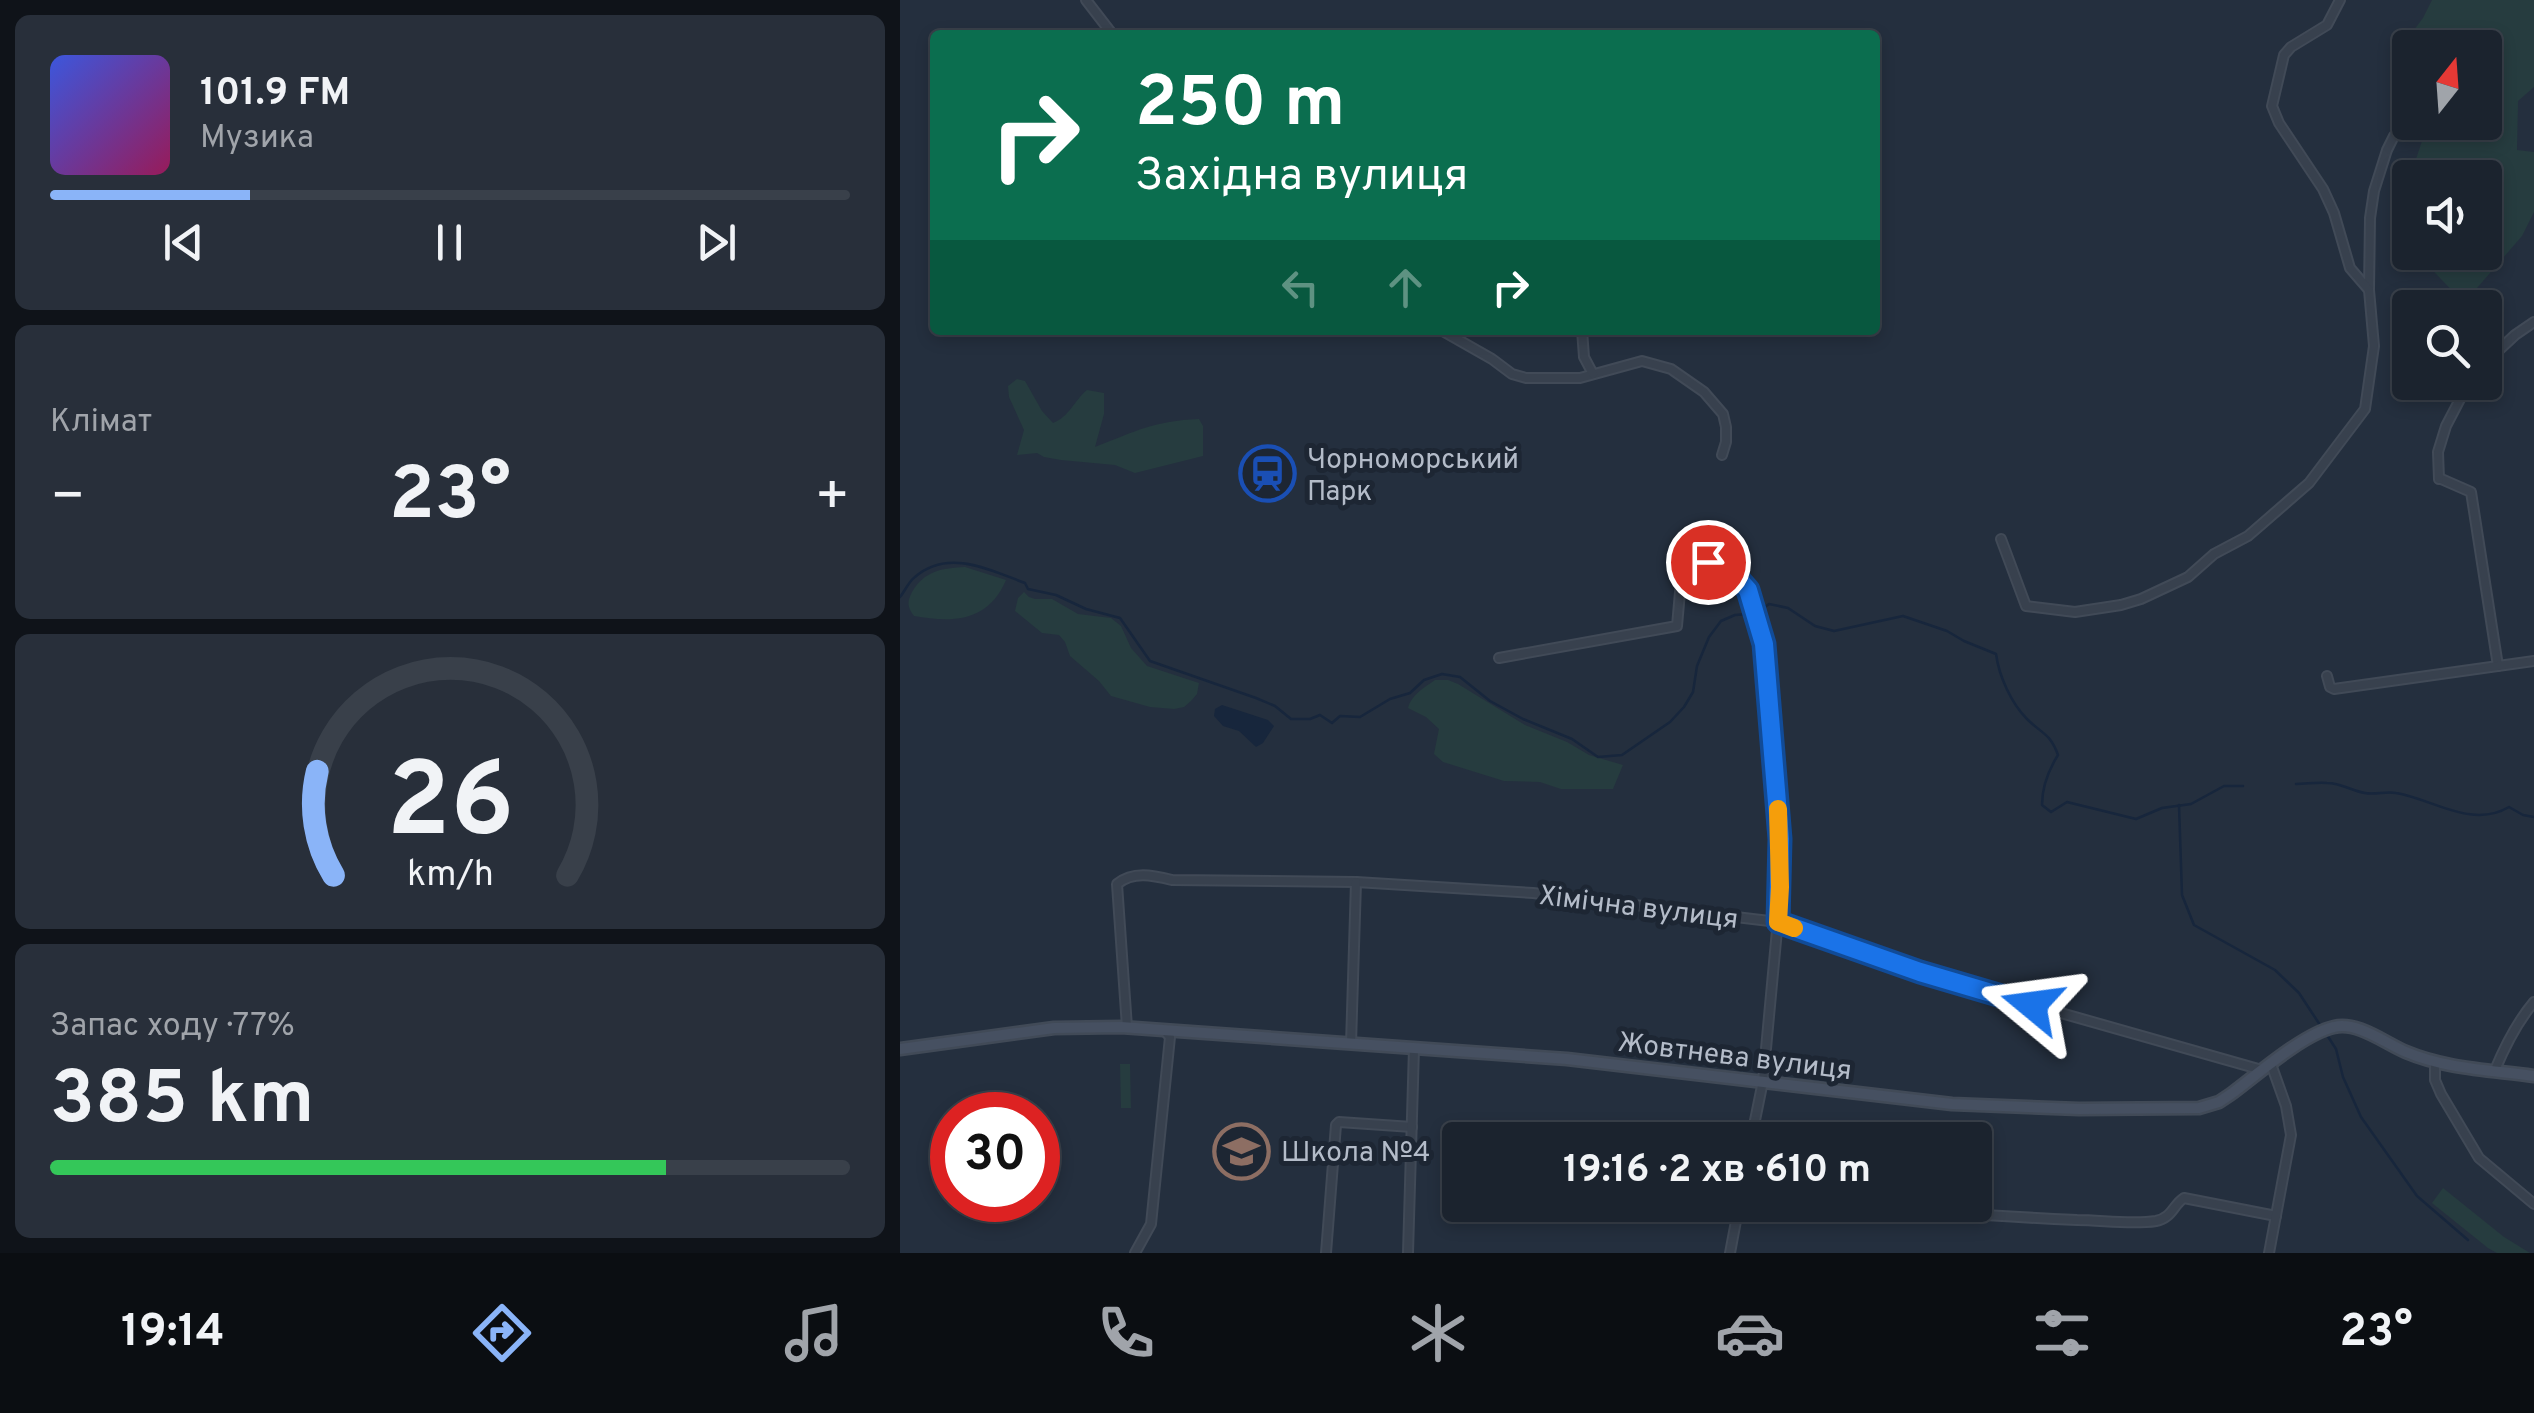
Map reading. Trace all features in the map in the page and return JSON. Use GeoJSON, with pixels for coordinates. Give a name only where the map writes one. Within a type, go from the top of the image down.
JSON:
{"type":"FeatureCollection","features":[{"type":"Feature","properties":{"kind":"main road","name":"Жовтнева вулиця"},"geometry":{"type":"LineString","coordinates":[[900,1049],[1054,1028],[1127,1028],[1583,1060],[1952,1104],[2198,1108],[2218,1102],[2323,1031],[2340,1025],[2435,1061],[2534,1076]]}},
{"type":"Feature","properties":{"kind":"street"},"geometry":{"type":"LineString","coordinates":[[1086,0],[1109,30]]}},
{"type":"Feature","properties":{"kind":"street"},"geometry":{"type":"LineString","coordinates":[[2340,0],[2327,24],[2291,46],[2284,55],[2272,106],[2279,123],[2324,189],[2350,268],[2369,290]]}},
{"type":"Feature","properties":{"kind":"street"},"geometry":{"type":"LineString","coordinates":[[2000,539],[2029,608],[2075,612],[2121,605],[2188,577],[2214,554],[2248,536],[2309,483],[2367,404],[2374,346],[2369,290],[2370,218],[2374,191],[2392,140]]}},
{"type":"Feature","properties":{"kind":"street"},"geometry":{"type":"LineString","coordinates":[[2502,347],[2534,322]]}},
{"type":"Feature","properties":{"kind":"street"},"geometry":{"type":"LineString","coordinates":[[1450,335],[1516,376],[1565,379],[1642,361],[1671,369],[1704,392],[1722,414],[1726,427],[1722,454]]}},
{"type":"Feature","properties":{"kind":"street"},"geometry":{"type":"LineString","coordinates":[[1582,335],[1584,357],[1593,374]]}},
{"type":"Feature","properties":{"kind":"street"},"geometry":{"type":"LineString","coordinates":[[2460,400],[2438,452],[2439,481],[2471,492],[2498,666]]}},
{"type":"Feature","properties":{"kind":"street"},"geometry":{"type":"LineString","coordinates":[[1499,658],[1677,626],[1683,558],[1708,562],[1732,572],[1748,590],[1764,644],[1780,839],[1778,922],[1763,1081],[1755,1122]]}},
{"type":"Feature","properties":{"kind":"street"},"geometry":{"type":"LineString","coordinates":[[2328,676],[2327,683],[2334,689],[2534,661]]}},
{"type":"Feature","properties":{"kind":"street","name":"Хімічна вулиця"},"geometry":{"type":"LineString","coordinates":[[1127,1028],[1117,884],[1128,876],[1356,882],[1532,893],[1778,922],[1955,983],[2266,1067]]}},
{"type":"Feature","properties":{"kind":"street"},"geometry":{"type":"LineString","coordinates":[[1351,1044],[1356,882]]}},
{"type":"Feature","properties":{"kind":"street"},"geometry":{"type":"LineString","coordinates":[[2495,1070],[2534,1002]]}},
{"type":"Feature","properties":{"kind":"street"},"geometry":{"type":"LineString","coordinates":[[1135,1253],[1151,1224],[1170,1037],[1164,1030]]}},
{"type":"Feature","properties":{"kind":"street"},"geometry":{"type":"LineString","coordinates":[[1408,1253],[1414,1048]]}},
{"type":"Feature","properties":{"kind":"street"},"geometry":{"type":"LineString","coordinates":[[2435,1061],[2434,1080],[2479,1158],[2534,1204]]}},
{"type":"Feature","properties":{"kind":"street"},"geometry":{"type":"LineString","coordinates":[[2266,1067],[2286,1106],[2290,1135],[2269,1253]]}},
{"type":"Feature","properties":{"kind":"street"},"geometry":{"type":"LineString","coordinates":[[1326,1253],[1336,1125],[1339,1122],[1412,1127]]}},
{"type":"Feature","properties":{"kind":"street"},"geometry":{"type":"LineString","coordinates":[[1992,1215],[2157,1221],[2174,1212],[2178,1201],[2184,1198],[2276,1216]]}},
{"type":"Feature","properties":{"kind":"street"},"geometry":{"type":"LineString","coordinates":[[1730,1253],[1736,1222]]}},
{"type":"Feature","properties":{"kind":"green space"},"geometry":{"type":"Polygon","coordinates":[[[2432,0],[2534,0],[2534,87],[2518,101],[2517,150],[2534,152],[2534,212],[2522,236],[2502,259],[2502,160],[2416,160],[2422,140],[2502,140],[2502,30],[2414,30],[2432,0]]]}},
{"type":"Feature","properties":{"kind":"green space"},"geometry":{"type":"Polygon","coordinates":[[[2432,270],[2493,270],[2475,290],[2452,290],[2432,270]]]}},
{"type":"Feature","properties":{"kind":"green space"},"geometry":{"type":"Polygon","coordinates":[[[1017,379],[1025,381],[1053,423],[1087,390],[1104,393],[1104,414],[1095,447],[1157,425],[1199,419],[1203,426],[1203,456],[1135,473],[1115,465],[1061,460],[1037,453],[1017,455],[1024,430],[1008,386],[1017,379]]]}},
{"type":"Feature","properties":{"kind":"green space"},"geometry":{"type":"Polygon","coordinates":[[[965,567],[1006,580],[990,604],[956,619],[914,616],[909,599],[922,579],[941,570],[965,567]]]}},
{"type":"Feature","properties":{"kind":"green space"},"geometry":{"type":"Polygon","coordinates":[[[1024,592],[1035,599],[1052,599],[1078,614],[1111,618],[1121,626],[1131,648],[1147,666],[1199,683],[1197,694],[1184,707],[1174,709],[1111,696],[1070,656],[1059,635],[1042,633],[1015,611],[1024,592]]]}},
{"type":"Feature","properties":{"kind":"green space"},"geometry":{"type":"Polygon","coordinates":[[[1435,680],[1458,684],[1525,725],[1589,755],[1623,765],[1613,789],[1561,789],[1540,782],[1504,781],[1443,762],[1434,754],[1439,729],[1408,708],[1415,695],[1435,680]]]}},
{"type":"Feature","properties":{"kind":"green space"},"geometry":{"type":"Polygon","coordinates":[[[1120,1064],[1130,1064],[1131,1108],[1121,1108],[1120,1064]]]}},
{"type":"Feature","properties":{"kind":"green space"},"geometry":{"type":"Polygon","coordinates":[[[2443,1188],[2530,1253],[2497,1253],[2488,1248],[2432,1203],[2443,1188]]]}},
{"type":"Feature","properties":{"kind":"water"},"geometry":{"type":"Polygon","coordinates":[[[1222,705],[1268,720],[1274,726],[1256,747],[1214,716],[1215,709],[1222,705]]]}},
{"type":"Feature","properties":{"kind":"waterway"},"geometry":{"type":"LineString","coordinates":[[900,597],[913,579],[928,568],[969,564],[1025,583],[1028,589],[1120,618],[1150,661],[1256,698],[1291,719],[1320,715],[1332,723],[1340,716],[1360,717],[1390,699],[1410,693],[1424,680],[1442,674],[1460,677],[1490,701],[1572,739],[1598,757],[1622,755],[1670,722],[1693,692],[1697,666],[1709,637],[1721,621],[1750,614]]}},
{"type":"Feature","properties":{"kind":"waterway"},"geometry":{"type":"LineString","coordinates":[[1758,612],[1769,604],[1788,608],[1815,626],[1834,631],[1903,616],[1996,654],[2016,705],[2049,738],[2058,755],[2042,798],[2042,805],[2051,812],[2067,802],[2136,819],[2162,808],[2191,804],[2224,786],[2243,786]]}},
{"type":"Feature","properties":{"kind":"waterway"},"geometry":{"type":"LineString","coordinates":[[2296,784],[2332,783],[2365,793],[2396,793],[2467,814],[2495,813],[2509,807],[2534,817]]}},
{"type":"Feature","properties":{"kind":"waterway"},"geometry":{"type":"LineString","coordinates":[[2179,805],[2182,895],[2194,925],[2275,970],[2299,993],[2322,1028]]}},
{"type":"Feature","properties":{"kind":"waterway"},"geometry":{"type":"LineString","coordinates":[[2327,1035],[2361,1117],[2417,1196],[2468,1240]]}},
{"type":"Feature","properties":{"kind":"slow traffic"},"geometry":{"type":"LineString","coordinates":[[1778,809],[1778,922],[1794,928]]}},
{"type":"Feature","properties":{"kind":"place","name":"Чорноморський Парк"},"geometry":{"type":"Point","coordinates":[1268,474]}},
{"type":"Feature","properties":{"kind":"place","name":"Школа №4"},"geometry":{"type":"Point","coordinates":[1242,1151]}},
{"type":"Feature","properties":{"kind":"route"},"geometry":{"type":"LineString","coordinates":[[1708,562],[1732,572],[1748,590],[1764,644],[1780,839],[1778,922],[1920,972],[2032,1005]]}}]}
